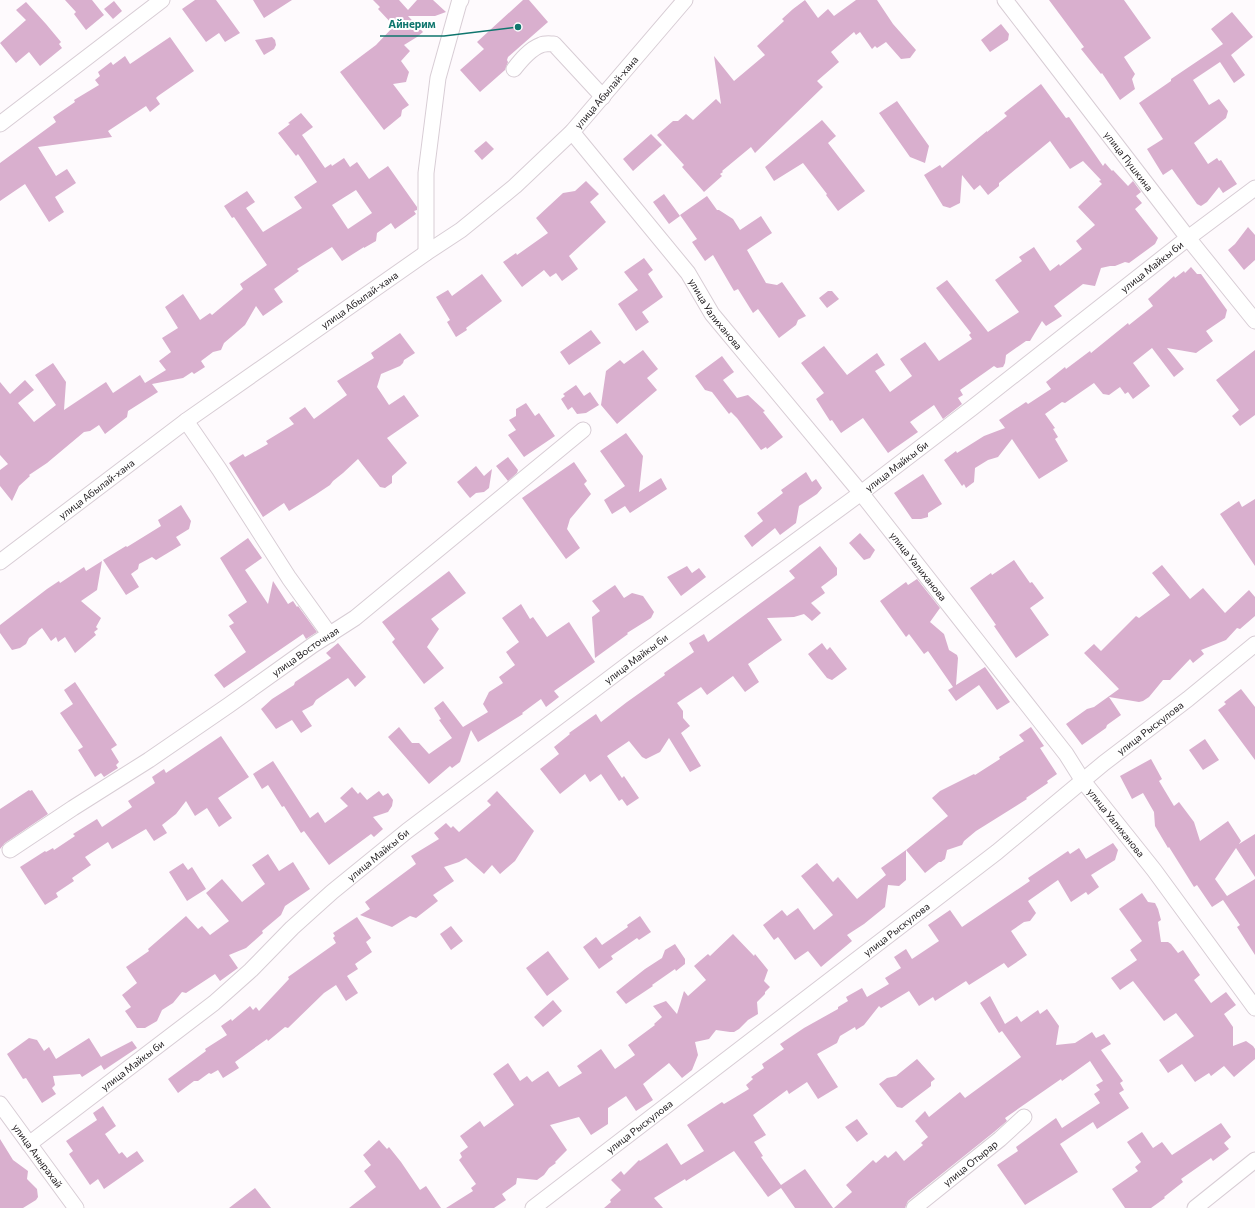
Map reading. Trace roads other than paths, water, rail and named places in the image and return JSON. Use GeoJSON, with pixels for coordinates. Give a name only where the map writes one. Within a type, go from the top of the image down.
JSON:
{"type":"FeatureCollection","features":[{"type":"Feature","properties":{"kind":"street"},"geometry":{"type":"LineString","coordinates":[[0,124],[162,0]]}},
{"type":"Feature","properties":{"kind":"street"},"geometry":{"type":"LineString","coordinates":[[426,253],[426,173],[438,78],[461,0]]}},
{"type":"Feature","properties":{"kind":"street","name":"улица Пушкина"},"geometry":{"type":"LineString","coordinates":[[1005,0],[1188,238],[1255,321]]}},
{"type":"Feature","properties":{"kind":"street","name":"улица Абылай-хана"},"geometry":{"type":"LineString","coordinates":[[0,562],[186,421],[461,230],[515,186],[572,132],[683,1]]}},
{"type":"Feature","properties":{"kind":"street"},"geometry":{"type":"LineString","coordinates":[[514,69],[531,50],[542,44],[554,44],[603,96]]}},
{"type":"Feature","properties":{"kind":"street","name":"улица Уалиханова"},"geometry":{"type":"LineString","coordinates":[[572,132],[688,273],[712,314],[861,492],[1066,754],[1083,781],[1154,870],[1255,1008]]}},
{"type":"Feature","properties":{"kind":"street","name":"улица Майкы би"},"geometry":{"type":"LineString","coordinates":[[29,1144],[214,1003],[251,970],[292,928],[332,892],[407,831],[972,408],[1188,238],[1255,188]]}},
{"type":"Feature","properties":{"kind":"street"},"geometry":{"type":"LineString","coordinates":[[186,421],[219,469],[289,578],[330,635]]}},
{"type":"Feature","properties":{"kind":"street","name":"улица Восточная"},"geometry":{"type":"LineString","coordinates":[[10,850],[149,760],[229,706],[313,645],[355,618],[583,430]]}},
{"type":"Feature","properties":{"kind":"street","name":"улица Рыскулова"},"geometry":{"type":"LineString","coordinates":[[533,1208],[997,852],[1083,781],[1188,699],[1255,644]]}},
{"type":"Feature","properties":{"kind":"street","name":"улица Анырахай"},"geometry":{"type":"LineString","coordinates":[[0,1104],[76,1208]]}},
{"type":"Feature","properties":{"kind":"street","name":"улица Отырар"},"geometry":{"type":"LineString","coordinates":[[914,1208],[1000,1139],[1024,1117]]}},
{"type":"Feature","properties":{"kind":"street"},"geometry":{"type":"LineString","coordinates":[[1195,1208],[1255,1160]]}},
{"type":"Feature","properties":{"kind":"place","name":"Айнерим"},"geometry":{"type":"Point","coordinates":[518,27]}}]}
